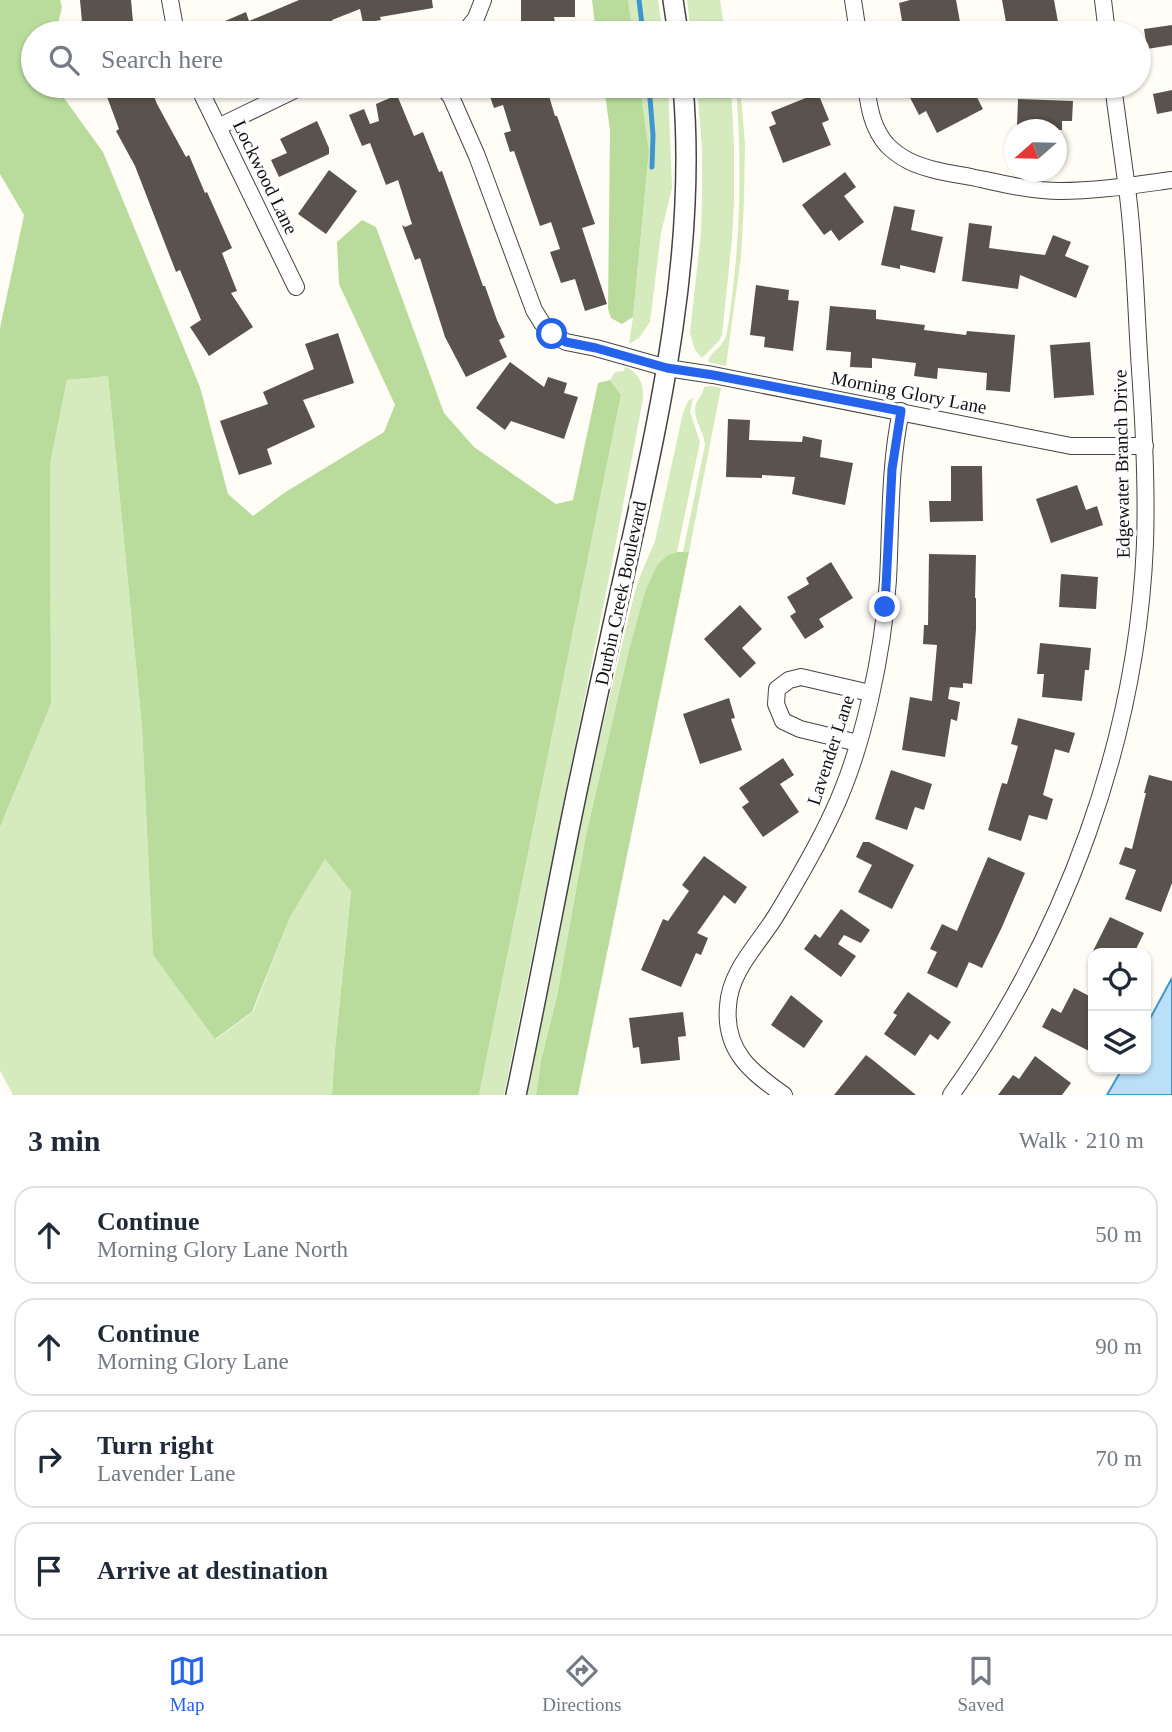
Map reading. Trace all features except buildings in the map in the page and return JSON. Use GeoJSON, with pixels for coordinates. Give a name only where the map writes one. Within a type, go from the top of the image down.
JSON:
{"type":"FeatureCollection","features":[{"type":"Feature","properties":{"kind":"street"},"geometry":{"type":"LineString","coordinates":[[170,0],[174,21]]}},
{"type":"Feature","properties":{"kind":"street"},"geometry":{"type":"LineString","coordinates":[[474,21],[483,0]]}},
{"type":"Feature","properties":{"kind":"street"},"geometry":{"type":"LineString","coordinates":[[673,0],[676,21]]}},
{"type":"Feature","properties":{"kind":"street"},"geometry":{"type":"LineString","coordinates":[[853,0],[856,21]]}},
{"type":"Feature","properties":{"kind":"street"},"geometry":{"type":"LineString","coordinates":[[1103,0],[1106,21]]}},
{"type":"Feature","properties":{"kind":"street","name":"Lockwood Lane"},"geometry":{"type":"LineString","coordinates":[[204,98],[296,287]]}},
{"type":"Feature","properties":{"kind":"street"},"geometry":{"type":"LineString","coordinates":[[218,127],[278,98]]}},
{"type":"Feature","properties":{"kind":"street","name":"Morning Glory Lane"},"geometry":{"type":"LineString","coordinates":[[451,98],[477,156],[534,310],[552,334],[566,342],[667,368],[1072,446],[1145,446]]}},
{"type":"Feature","properties":{"kind":"street","name":"Durbin Creek Boulevard"},"geometry":{"type":"LineString","coordinates":[[516,1095],[667,368],[679,284],[686,196],[684,98]]}},
{"type":"Feature","properties":{"kind":"street"},"geometry":{"type":"LineString","coordinates":[[868,98],[877,132],[886,144],[910,162],[937,170],[1027,189],[1060,191],[1172,180]]}},
{"type":"Feature","properties":{"kind":"street","name":"Edgewater Branch Drive"},"geometry":{"type":"LineString","coordinates":[[951,1095],[1014,996],[1078,862],[1102,792],[1120,727],[1133,660],[1142,595],[1146,522],[1145,446],[1134,276],[1115,98]]}},
{"type":"Feature","properties":{"kind":"street","name":"Lavender Lane"},"geometry":{"type":"LineString","coordinates":[[784,1095],[759,1077],[737,1051],[727,1017],[730,993],[738,971],[775,918],[808,862],[834,810],[858,743],[878,661],[885,607],[892,469],[901,411]]}},
{"type":"Feature","properties":{"kind":"street"},"geometry":{"type":"LineString","coordinates":[[858,743],[800,729],[783,721],[776,704],[778,690],[789,680],[801,677],[870,693]]}},
{"type":"Feature","properties":{"kind":"green space"},"geometry":{"type":"Polygon","coordinates":[[[0,0],[60,0],[62,7],[59,21],[21,21],[21,98],[64,98],[103,152],[200,387],[228,494],[253,516],[284,493],[384,432],[395,405],[339,284],[337,242],[362,220],[376,227],[444,413],[474,447],[556,504],[573,500],[598,383],[610,380],[621,395],[479,1095],[332,1095],[351,891],[325,859],[290,917],[252,1012],[215,1039],[153,955],[142,727],[108,376],[67,380],[50,464],[51,704],[0,827],[0,328],[24,215],[0,174],[0,0]]]}},
{"type":"Feature","properties":{"kind":"green space"},"geometry":{"type":"Polygon","coordinates":[[[592,0],[628,0],[631,21],[595,21],[592,0]]]}},
{"type":"Feature","properties":{"kind":"green space"},"geometry":{"type":"Polygon","coordinates":[[[628,0],[658,0],[661,21],[631,21],[628,0]]]}},
{"type":"Feature","properties":{"kind":"green space"},"geometry":{"type":"Polygon","coordinates":[[[687,0],[720,0],[723,21],[690,21],[687,0]]]}},
{"type":"Feature","properties":{"kind":"green space"},"geometry":{"type":"Polygon","coordinates":[[[606,98],[642,98],[649,151],[633,317],[622,324],[611,318],[608,309],[610,131],[606,98]]]}},
{"type":"Feature","properties":{"kind":"green space"},"geometry":{"type":"Polygon","coordinates":[[[642,98],[668,98],[672,188],[661,233],[650,322],[639,338],[629,344],[633,317],[649,151],[642,98]]]}},
{"type":"Feature","properties":{"kind":"green space"},"geometry":{"type":"Polygon","coordinates":[[[698,98],[732,98],[734,203],[722,335],[702,358],[695,350],[690,333],[701,232],[702,149],[698,98]]]}},
{"type":"Feature","properties":{"kind":"green space"},"geometry":{"type":"Polygon","coordinates":[[[737,98],[741,98],[745,143],[744,200],[741,257],[726,366],[708,362],[725,338],[728,325],[738,231],[737,98]]]}},
{"type":"Feature","properties":{"kind":"green space"},"geometry":{"type":"Polygon","coordinates":[[[625,367],[640,379],[643,399],[613,558],[504,1095],[479,1095],[621,395],[610,380],[615,372],[624,371],[625,367]]]}},
{"type":"Feature","properties":{"kind":"green space"},"geometry":{"type":"Polygon","coordinates":[[[108,376],[142,727],[153,955],[216,1039],[253,1012],[290,917],[325,859],[351,890],[332,1095],[13,1095],[0,1071],[0,827],[51,704],[50,464],[67,380],[108,376]]]}},
{"type":"Feature","properties":{"kind":"green space"},"geometry":{"type":"Polygon","coordinates":[[[704,387],[721,388],[689,552],[683,552],[705,445],[695,406],[704,387]]]}},
{"type":"Feature","properties":{"kind":"green space"},"geometry":{"type":"Polygon","coordinates":[[[693,398],[690,412],[700,442],[677,552],[668,555],[628,654],[586,835],[536,1095],[525,1095],[581,820],[634,595],[655,541],[683,413],[688,401],[693,398]]]}},
{"type":"Feature","properties":{"kind":"green space"},"geometry":{"type":"Polygon","coordinates":[[[689,552],[578,1095],[536,1095],[586,835],[628,654],[646,589],[658,564],[668,555],[689,552]]]}},
{"type":"Feature","properties":{"kind":"water"},"geometry":{"type":"Polygon","coordinates":[[[1172,978],[1172,1095],[1107,1095],[1119,1074],[1151,1074],[1151,1017],[1172,978]]]}},
{"type":"Feature","properties":{"kind":"waterway"},"geometry":{"type":"LineString","coordinates":[[639,0],[642,21]]}},
{"type":"Feature","properties":{"kind":"waterway"},"geometry":{"type":"LineString","coordinates":[[650,98],[652,167]]}},
{"type":"Feature","properties":{"kind":"route"},"geometry":{"type":"LineString","coordinates":[[552,334],[566,342],[667,368],[901,411],[892,469],[885,607]]}}]}
